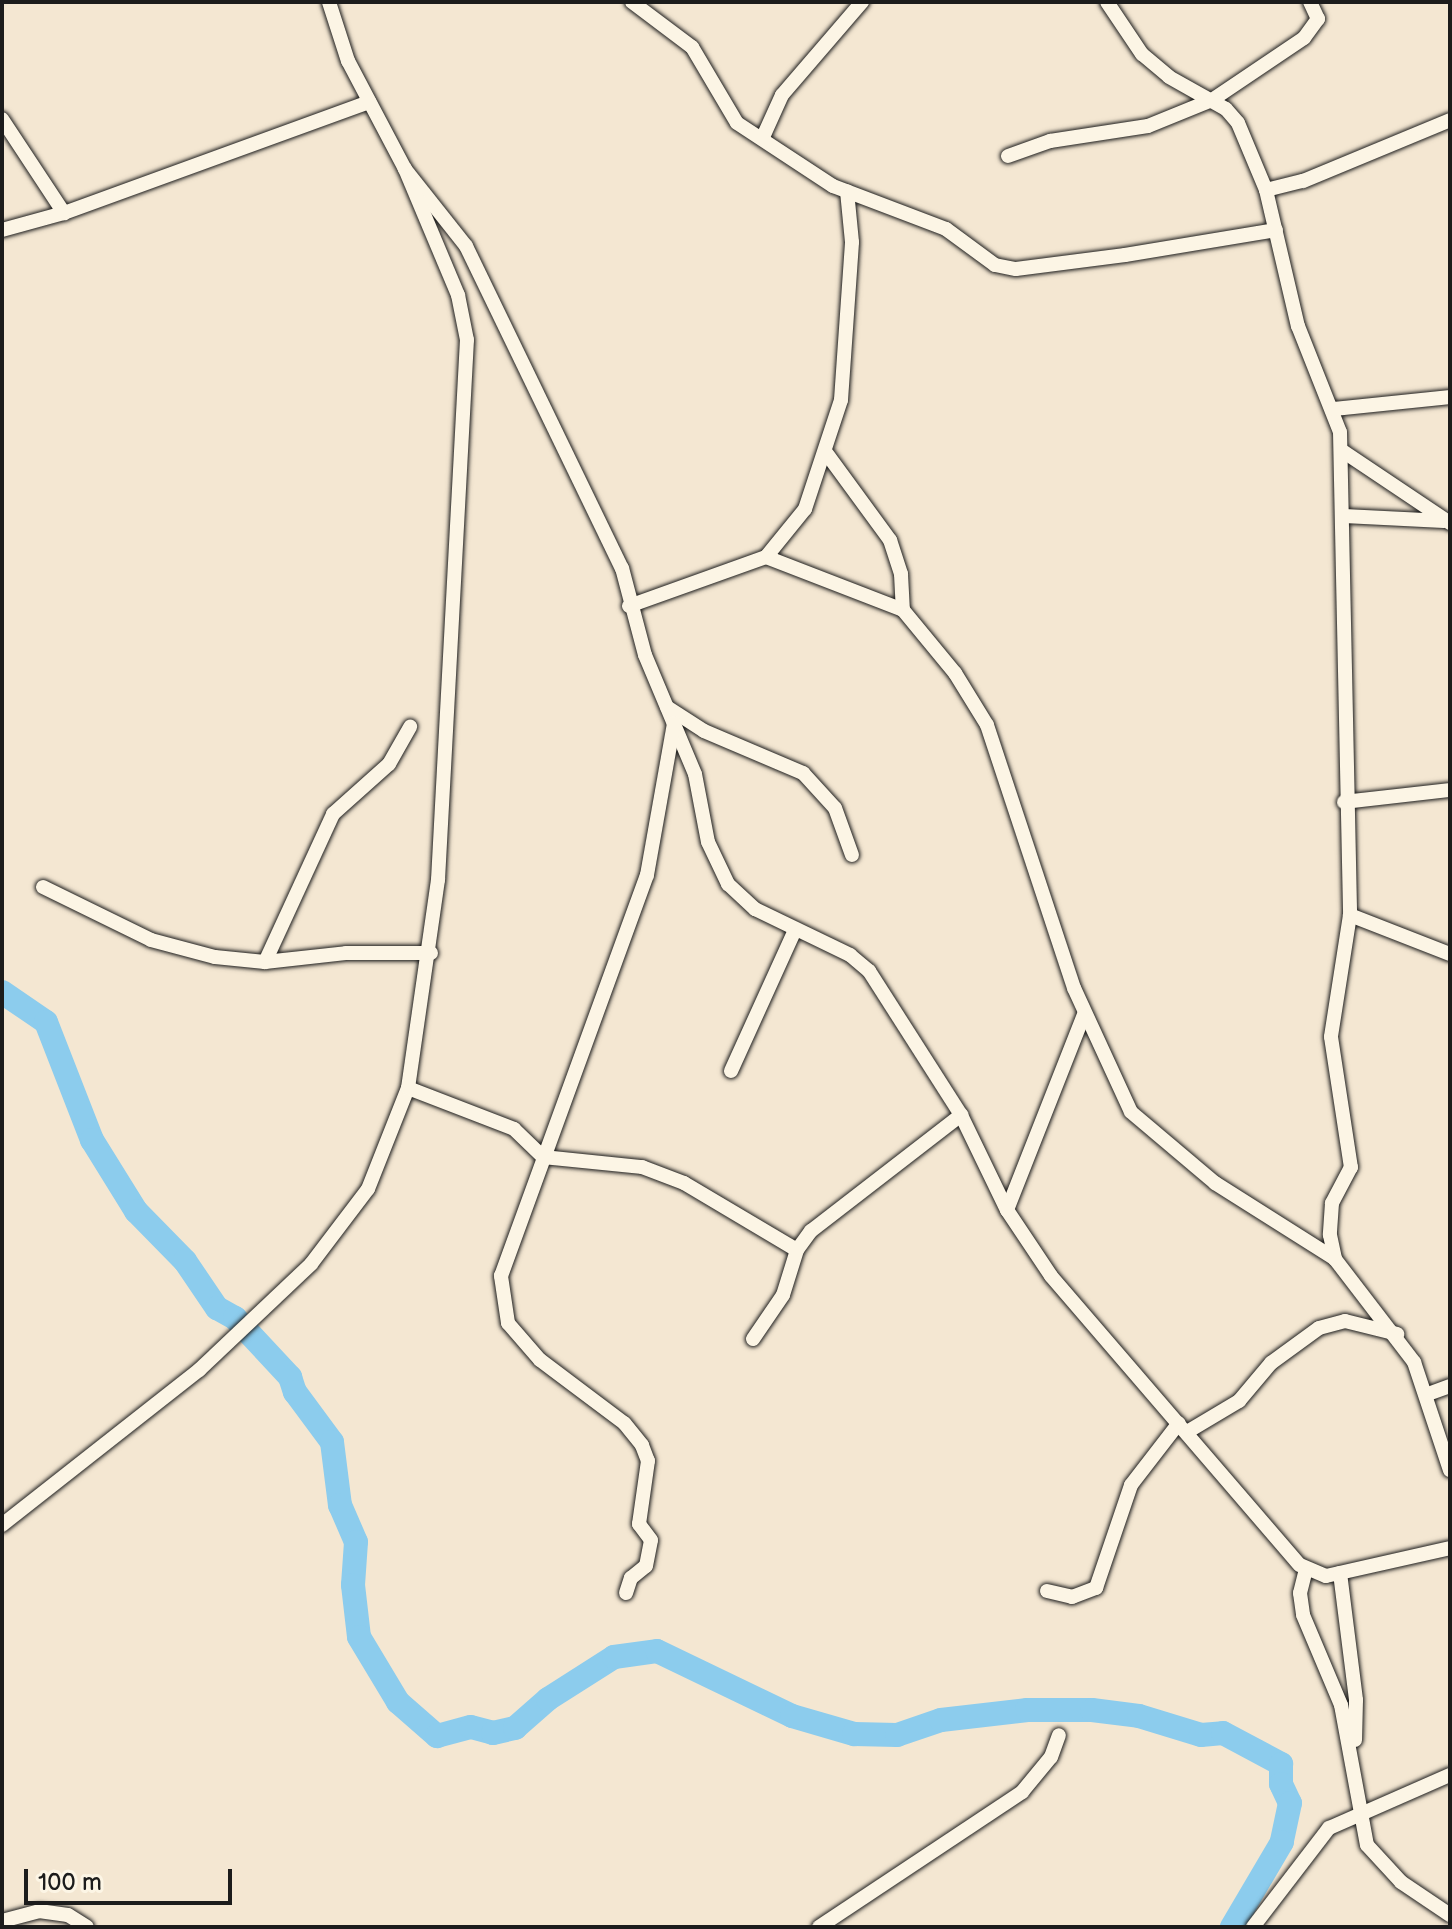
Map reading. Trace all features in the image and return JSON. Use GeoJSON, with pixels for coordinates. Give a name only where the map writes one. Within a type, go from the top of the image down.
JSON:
{"type":"FeatureCollection","features":[{"type":"Feature","properties":{"kind":"street"},"geometry":{"type":"LineString","coordinates":[[2,1525],[199,1370],[311,1264],[368,1189],[408,1088],[431,953],[447,764],[467,340],[458,295],[405,169],[369,102],[334,25],[329,2]]}},
{"type":"Feature","properties":{"kind":"street"},"geometry":{"type":"LineString","coordinates":[[632,2],[692,47],[730,115],[815,176],[946,229],[974,254],[1008,268],[1147,252],[1276,230]]}},
{"type":"Feature","properties":{"kind":"street"},"geometry":{"type":"LineString","coordinates":[[763,137],[782,95],[862,2]]}},
{"type":"Feature","properties":{"kind":"street"},"geometry":{"type":"LineString","coordinates":[[1107,2],[1142,54],[1169,77],[1212,100],[1238,123],[1266,190],[1298,326],[1334,409],[1344,452],[1344,802],[1350,915],[1331,1018],[1333,1067],[1351,1151],[1351,1167],[1332,1203],[1335,1259]]}},
{"type":"Feature","properties":{"kind":"street"},"geometry":{"type":"LineString","coordinates":[[1008,156],[1050,141],[1148,126],[1212,100],[1304,38],[1318,19],[1310,2]]}},
{"type":"Feature","properties":{"kind":"street"},"geometry":{"type":"LineString","coordinates":[[2,230],[64,213],[369,102]]}},
{"type":"Feature","properties":{"kind":"street"},"geometry":{"type":"LineString","coordinates":[[2,119],[64,213]]}},
{"type":"Feature","properties":{"kind":"street"},"geometry":{"type":"LineString","coordinates":[[1266,190],[1303,181],[1450,120]]}},
{"type":"Feature","properties":{"kind":"street"},"geometry":{"type":"LineString","coordinates":[[405,169],[445,216],[481,274],[622,568],[629,606],[695,774],[708,842],[728,884],[755,909],[850,955],[869,971],[961,1115],[1007,1210],[1051,1276],[1183,1427],[1265,1528],[1306,1569],[1320,1576],[1450,1548]]}},
{"type":"Feature","properties":{"kind":"street"},"geometry":{"type":"LineString","coordinates":[[629,606],[766,557],[805,509],[827,454],[841,400],[852,242],[847,191]]}},
{"type":"Feature","properties":{"kind":"street"},"geometry":{"type":"LineString","coordinates":[[1334,409],[1450,397]]}},
{"type":"Feature","properties":{"kind":"street"},"geometry":{"type":"LineString","coordinates":[[1344,452],[1448,522]]}},
{"type":"Feature","properties":{"kind":"street"},"geometry":{"type":"LineString","coordinates":[[827,454],[890,540],[901,574],[903,610]]}},
{"type":"Feature","properties":{"kind":"street"},"geometry":{"type":"LineString","coordinates":[[1344,516],[1448,522]]}},
{"type":"Feature","properties":{"kind":"street"},"geometry":{"type":"LineString","coordinates":[[766,557],[903,610],[955,673],[987,725],[1033,875],[1084,1015],[1108,1071],[1144,1128],[1227,1192],[1335,1259],[1397,1334],[1428,1394],[1450,1470]]}},
{"type":"Feature","properties":{"kind":"street"},"geometry":{"type":"LineString","coordinates":[[667,707],[704,731],[803,773],[835,808],[852,855]]}},
{"type":"Feature","properties":{"kind":"street"},"geometry":{"type":"LineString","coordinates":[[626,1593],[631,1578],[646,1566],[651,1540],[639,1524],[648,1461],[642,1445],[624,1423],[540,1360],[502,1308],[501,1276],[647,875],[674,722]]}},
{"type":"Feature","properties":{"kind":"street"},"geometry":{"type":"LineString","coordinates":[[265,962],[333,814],[389,764],[410,727]]}},
{"type":"Feature","properties":{"kind":"street"},"geometry":{"type":"LineString","coordinates":[[1344,802],[1450,790]]}},
{"type":"Feature","properties":{"kind":"street"},"geometry":{"type":"LineString","coordinates":[[43,887],[151,940],[265,962],[346,953],[431,953]]}},
{"type":"Feature","properties":{"kind":"street"},"geometry":{"type":"LineString","coordinates":[[1350,915],[1450,954]]}},
{"type":"Feature","properties":{"kind":"street"},"geometry":{"type":"LineString","coordinates":[[731,1071],[795,930]]}},
{"type":"Feature","properties":{"kind":"street"},"geometry":{"type":"LineString","coordinates":[[1007,1210],[1084,1015]]}},
{"type":"Feature","properties":{"kind":"street"},"geometry":{"type":"LineString","coordinates":[[408,1088],[514,1129],[543,1157],[642,1167],[713,1198],[797,1250]]}},
{"type":"Feature","properties":{"kind":"street"},"geometry":{"type":"LineString","coordinates":[[753,1339],[783,1295],[797,1250],[832,1212],[961,1115]]}},
{"type":"Feature","properties":{"kind":"street"},"geometry":{"type":"LineString","coordinates":[[1047,1591],[1072,1597],[1096,1588],[1131,1485],[1183,1427],[1239,1401],[1271,1363],[1319,1328],[1345,1321],[1397,1334]]}},
{"type":"Feature","properties":{"kind":"street"},"geometry":{"type":"LineString","coordinates":[[1428,1394],[1450,1386]]}},
{"type":"Feature","properties":{"kind":"street"},"geometry":{"type":"LineString","coordinates":[[1306,1569],[1300,1593],[1303,1615],[1341,1705],[1354,1754]]}},
{"type":"Feature","properties":{"kind":"street"},"geometry":{"type":"LineString","coordinates":[[1340,1573],[1356,1700],[1354,1754],[1360,1814],[1375,1857],[1450,1915]]}},
{"type":"Feature","properties":{"kind":"street"},"geometry":{"type":"LineString","coordinates":[[819,1927],[1022,1792],[1051,1757],[1059,1735]]}},
{"type":"Feature","properties":{"kind":"street"},"geometry":{"type":"LineString","coordinates":[[1253,1927],[1319,1837],[1339,1821],[1450,1775]]}},
{"type":"Feature","properties":{"kind":"street"},"geometry":{"type":"LineString","coordinates":[[2,1921],[39,1911],[68,1915],[87,1927]]}},
{"type":"Feature","properties":{"kind":"waterway"},"geometry":{"type":"LineString","coordinates":[[2,992],[46,1022],[92,1140],[136,1211],[185,1261],[217,1308],[235,1318],[290,1377],[295,1392],[332,1442],[340,1505],[356,1542],[353,1585],[359,1637],[398,1702],[437,1736],[471,1727],[493,1733],[515,1728],[548,1699],[614,1657],[657,1651],[792,1716],[854,1734],[897,1735],[941,1720],[1027,1710],[1092,1710],[1139,1716],[1201,1735],[1223,1733],[1281,1764],[1281,1784],[1290,1803],[1282,1842],[1232,1927]]}}]}
